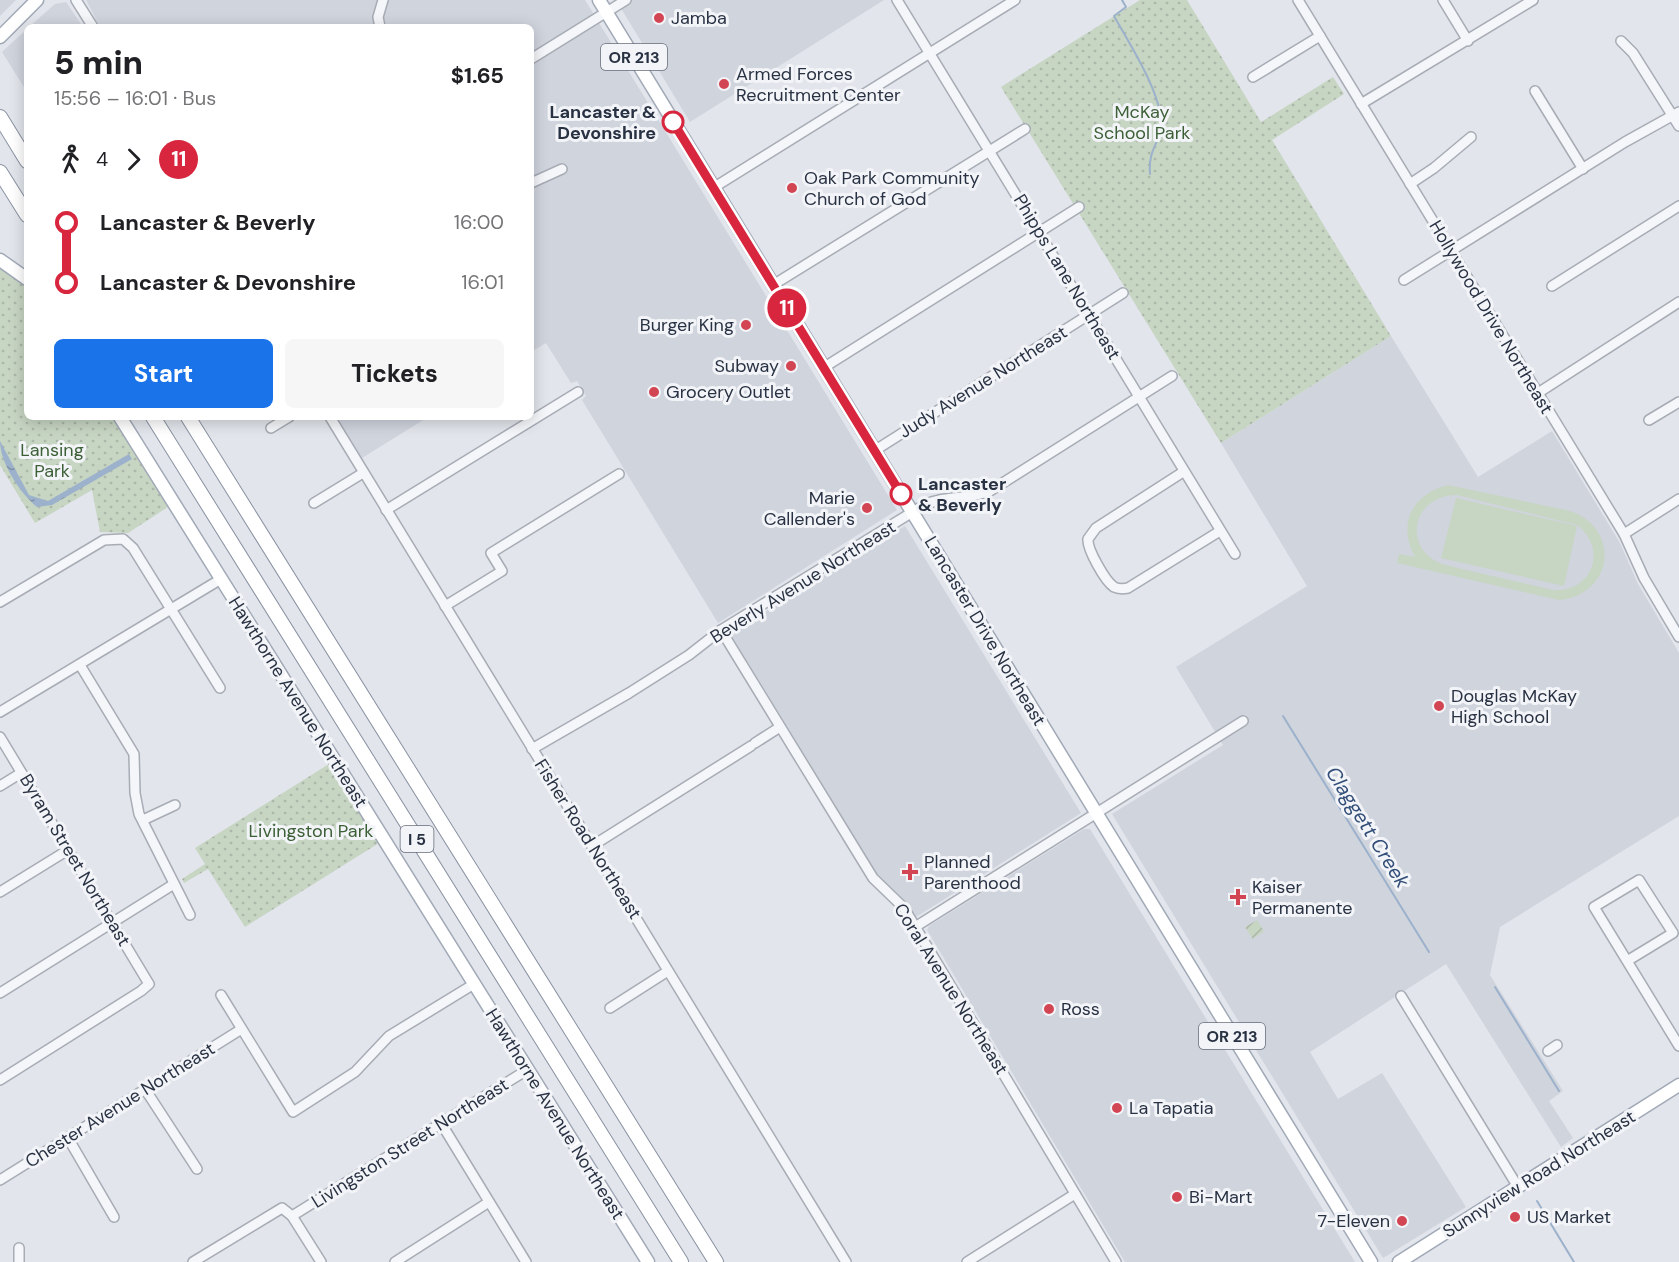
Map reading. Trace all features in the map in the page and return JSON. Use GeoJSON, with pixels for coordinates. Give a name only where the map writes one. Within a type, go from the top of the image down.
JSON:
{"type":"FeatureCollection","features":[{"type":"Feature","properties":{"kind":"highway"},"geometry":{"type":"LineString","coordinates":[[0,117],[24,156]]}},
{"type":"Feature","properties":{"kind":"highway"},"geometry":{"type":"LineString","coordinates":[[0,172],[24,210]]}},
{"type":"Feature","properties":{"kind":"highway","name":"I 5"},"geometry":{"type":"LineString","coordinates":[[155,420],[681,1262]]}},
{"type":"Feature","properties":{"kind":"highway","name":"I 5"},"geometry":{"type":"LineString","coordinates":[[190,420],[716,1262]]}},
{"type":"Feature","properties":{"kind":"main road"},"geometry":{"type":"LineString","coordinates":[[0,37],[37,0]]}},
{"type":"Feature","properties":{"kind":"main road","name":"Lancaster Drive Northeast"},"geometry":{"type":"LineString","coordinates":[[599,0],[1371,1262]]}},
{"type":"Feature","properties":{"kind":"main road"},"geometry":{"type":"LineString","coordinates":[[0,260],[24,277]]}},
{"type":"Feature","properties":{"kind":"main road","name":"Hawthorne Avenue Northeast"},"geometry":{"type":"LineString","coordinates":[[122,420],[648,1262]]}},
{"type":"Feature","properties":{"kind":"main road","name":"Sunnyview Road Northeast"},"geometry":{"type":"LineString","coordinates":[[1398,1262],[1679,1085]]}},
{"type":"Feature","properties":{"kind":"street"},"geometry":{"type":"LineString","coordinates":[[76,0],[91,24]]}},
{"type":"Feature","properties":{"kind":"street"},"geometry":{"type":"LineString","coordinates":[[379,24],[378,17],[383,0]]}},
{"type":"Feature","properties":{"kind":"street"},"geometry":{"type":"LineString","coordinates":[[534,57],[626,0]]}},
{"type":"Feature","properties":{"kind":"street","name":"Phipps Lane Northeast"},"geometry":{"type":"LineString","coordinates":[[897,0],[991,150],[1140,396],[1183,472],[1235,554]]}},
{"type":"Feature","properties":{"kind":"street"},"geometry":{"type":"LineString","coordinates":[[713,188],[1015,0]]}},
{"type":"Feature","properties":{"kind":"street","name":"Hollywood Drive Northeast"},"geometry":{"type":"LineString","coordinates":[[1298,0],[1624,534],[1644,578],[1679,637]]}},
{"type":"Feature","properties":{"kind":"street"},"geometry":{"type":"LineString","coordinates":[[1443,0],[1468,41]]}},
{"type":"Feature","properties":{"kind":"street"},"geometry":{"type":"LineString","coordinates":[[1361,104],[1468,41],[1527,2]]}},
{"type":"Feature","properties":{"kind":"street"},"geometry":{"type":"LineString","coordinates":[[1253,77],[1320,36]]}},
{"type":"Feature","properties":{"kind":"street"},"geometry":{"type":"LineString","coordinates":[[1621,41],[1633,53],[1676,114],[1679,126]]}},
{"type":"Feature","properties":{"kind":"street"},"geometry":{"type":"LineString","coordinates":[[1535,91],[1583,169]]}},
{"type":"Feature","properties":{"kind":"street"},"geometry":{"type":"LineString","coordinates":[[1404,280],[1676,114]]}},
{"type":"Feature","properties":{"kind":"street"},"geometry":{"type":"LineString","coordinates":[[773,285],[1025,129]]}},
{"type":"Feature","properties":{"kind":"street"},"geometry":{"type":"LineString","coordinates":[[1410,184],[1434,168],[1470,137]]}},
{"type":"Feature","properties":{"kind":"street"},"geometry":{"type":"LineString","coordinates":[[534,182],[562,169]]}},
{"type":"Feature","properties":{"kind":"street"},"geometry":{"type":"LineString","coordinates":[[1552,286],[1679,206]]}},
{"type":"Feature","properties":{"kind":"street"},"geometry":{"type":"LineString","coordinates":[[823,368],[1079,207]]}},
{"type":"Feature","properties":{"kind":"street","name":"Judy Avenue Northeast"},"geometry":{"type":"LineString","coordinates":[[874,451],[1123,293]]}},
{"type":"Feature","properties":{"kind":"street"},"geometry":{"type":"LineString","coordinates":[[1538,393],[1679,302]]}},
{"type":"Feature","properties":{"kind":"street","name":"Beverly Avenue Northeast"},"geometry":{"type":"LineString","coordinates":[[532,749],[629,693],[689,655],[722,630],[912,512],[939,499],[969,497],[990,491],[1172,376]]}},
{"type":"Feature","properties":{"kind":"street"},"geometry":{"type":"LineString","coordinates":[[534,419],[578,392]]}},
{"type":"Feature","properties":{"kind":"street"},"geometry":{"type":"LineString","coordinates":[[1649,420],[1679,402]]}},
{"type":"Feature","properties":{"kind":"street"},"geometry":{"type":"LineString","coordinates":[[271,428],[284,420]]}},
{"type":"Feature","properties":{"kind":"street","name":"Fisher Road Northeast"},"geometry":{"type":"LineString","coordinates":[[332,420],[846,1262]]}},
{"type":"Feature","properties":{"kind":"street"},"geometry":{"type":"LineString","coordinates":[[386,510],[532,420]]}},
{"type":"Feature","properties":{"kind":"street"},"geometry":{"type":"LineString","coordinates":[[1183,472],[1096,528],[1088,539],[1090,551],[1110,584],[1115,588],[1128,588],[1220,531]]}},
{"type":"Feature","properties":{"kind":"street"},"geometry":{"type":"LineString","coordinates":[[314,503],[363,473]]}},
{"type":"Feature","properties":{"kind":"street"},"geometry":{"type":"LineString","coordinates":[[445,606],[502,571],[491,553],[619,474]]}},
{"type":"Feature","properties":{"kind":"street"},"geometry":{"type":"LineString","coordinates":[[1624,534],[1679,499]]}},
{"type":"Feature","properties":{"kind":"street"},"geometry":{"type":"LineString","coordinates":[[0,601],[104,540],[119,538],[133,548],[220,688]]}},
{"type":"Feature","properties":{"kind":"street"},"geometry":{"type":"LineString","coordinates":[[0,712],[221,579]]}},
{"type":"Feature","properties":{"kind":"street","name":"Coral Avenue Northeast"},"geometry":{"type":"LineString","coordinates":[[722,630],[873,878],[902,904],[1116,1262]]}},
{"type":"Feature","properties":{"kind":"street"},"geometry":{"type":"LineString","coordinates":[[80,665],[134,754],[137,804],[190,915]]}},
{"type":"Feature","properties":{"kind":"street"},"geometry":{"type":"LineString","coordinates":[[915,927],[1243,721]]}},
{"type":"Feature","properties":{"kind":"street"},"geometry":{"type":"LineString","coordinates":[[591,846],[780,727]]}},
{"type":"Feature","properties":{"kind":"street","name":"Byram Street Northeast"},"geometry":{"type":"LineString","coordinates":[[0,737],[149,984],[0,1080]]}},
{"type":"Feature","properties":{"kind":"street"},"geometry":{"type":"LineString","coordinates":[[0,786],[21,773]]}},
{"type":"Feature","properties":{"kind":"street"},"geometry":{"type":"LineString","coordinates":[[143,820],[175,805]]}},
{"type":"Feature","properties":{"kind":"street"},"geometry":{"type":"LineString","coordinates":[[0,892],[68,850]]}},
{"type":"Feature","properties":{"kind":"street"},"geometry":{"type":"LineString","coordinates":[[1628,962],[1673,933],[1639,880],[1594,907],[1679,1046]]}},
{"type":"Feature","properties":{"kind":"street"},"geometry":{"type":"LineString","coordinates":[[0,993],[174,884]]}},
{"type":"Feature","properties":{"kind":"street"},"geometry":{"type":"LineString","coordinates":[[610,1008],[668,971]]}},
{"type":"Feature","properties":{"kind":"street"},"geometry":{"type":"LineString","coordinates":[[221,995],[240,1030],[293,1112],[355,1072],[389,1036],[474,984]]}},
{"type":"Feature","properties":{"kind":"street"},"geometry":{"type":"LineString","coordinates":[[1401,996],[1518,1187]]}},
{"type":"Feature","properties":{"kind":"street","name":"Chester Avenue Northeast"},"geometry":{"type":"LineString","coordinates":[[0,1180],[240,1030]]}},
{"type":"Feature","properties":{"kind":"street"},"geometry":{"type":"LineString","coordinates":[[1548,1051],[1557,1045]]}},
{"type":"Feature","properties":{"kind":"street","name":"Livingston Street Northeast"},"geometry":{"type":"LineString","coordinates":[[194,1262],[279,1208],[289,1212],[527,1070]]}},
{"type":"Feature","properties":{"kind":"street"},"geometry":{"type":"LineString","coordinates":[[145,1089],[197,1169]]}},
{"type":"Feature","properties":{"kind":"street"},"geometry":{"type":"LineString","coordinates":[[441,1123],[526,1262]]}},
{"type":"Feature","properties":{"kind":"street"},"geometry":{"type":"LineString","coordinates":[[68,1138],[114,1216]]}},
{"type":"Feature","properties":{"kind":"street"},"geometry":{"type":"LineString","coordinates":[[967,1262],[979,1259],[1075,1194]]}},
{"type":"Feature","properties":{"kind":"street"},"geometry":{"type":"LineString","coordinates":[[395,1262],[489,1202]]}},
{"type":"Feature","properties":{"kind":"street"},"geometry":{"type":"LineString","coordinates":[[289,1212],[321,1262]]}},
{"type":"Feature","properties":{"kind":"street"},"geometry":{"type":"LineString","coordinates":[[19,1248],[19,1262]]}},
{"type":"Feature","properties":{"kind":"shaded area"},"geometry":{"type":"Polygon","coordinates":[[[0,0],[16,0],[0,16],[0,0]]]}},
{"type":"Feature","properties":{"kind":"shaded area"},"geometry":{"type":"Polygon","coordinates":[[[86,0],[585,0],[897,510],[718,623],[582,400],[586,396],[577,381],[571,383],[546,343],[534,350],[534,24],[98,24],[86,0]]]}},
{"type":"Feature","properties":{"kind":"shaded area"},"geometry":{"type":"Polygon","coordinates":[[[616,0],[884,0],[690,122],[616,0]]]}},
{"type":"Feature","properties":{"kind":"shaded area"},"geometry":{"type":"Polygon","coordinates":[[[66,2],[81,24],[32,24],[55,4],[66,2]]]}},
{"type":"Feature","properties":{"kind":"shaded area"},"geometry":{"type":"Polygon","coordinates":[[[24,32],[24,87],[2,52],[24,32]]]}},
{"type":"Feature","properties":{"kind":"shaded area","name":"Douglas McKay High School"},"geometry":{"type":"Polygon","coordinates":[[[1391,336],[1478,477],[1552,431],[1620,543],[1638,584],[1679,653],[1679,816],[1500,927],[1490,975],[1563,1091],[1549,1101],[1573,1138],[1561,1147],[1446,964],[1310,1052],[1338,1099],[1382,1073],[1466,1207],[1383,1258],[1112,814],[1223,745],[1176,667],[1307,586],[1221,443],[1391,336]]]}},
{"type":"Feature","properties":{"kind":"shaded area"},"geometry":{"type":"Polygon","coordinates":[[[339,420],[423,420],[362,458],[339,420]]]}},
{"type":"Feature","properties":{"kind":"shaded area"},"geometry":{"type":"Polygon","coordinates":[[[905,526],[1081,813],[916,917],[902,898],[876,873],[730,633],[905,526]]]}},
{"type":"Feature","properties":{"kind":"shaded area"},"geometry":{"type":"Polygon","coordinates":[[[1084,829],[1090,829],[1355,1262],[1125,1262],[927,930],[929,926],[1084,829]]]}},
{"type":"Feature","properties":{"kind":"green space","name":"McKay School Park"},"geometry":{"type":"Polygon","coordinates":[[[1140,0],[1187,0],[1261,122],[1333,77],[1344,94],[1272,140],[1391,336],[1221,443],[1001,87],[1140,0]]]}},
{"type":"Feature","properties":{"kind":"green space","name":"Lansing Park"},"geometry":{"type":"Polygon","coordinates":[[[0,266],[24,284],[24,420],[115,420],[168,507],[128,533],[100,532],[92,490],[35,523],[0,465],[0,266]]]}},
{"type":"Feature","properties":{"kind":"green space"},"geometry":{"type":"Polygon","coordinates":[[[1448,485],[1570,511],[1587,520],[1598,532],[1604,546],[1604,560],[1600,574],[1591,587],[1577,595],[1559,600],[1397,563],[1399,554],[1415,557],[1408,533],[1411,512],[1425,495],[1448,485]],[[1457,495],[1441,497],[1421,513],[1417,525],[1417,537],[1422,548],[1431,558],[1445,565],[1553,590],[1567,589],[1586,577],[1592,567],[1594,556],[1587,535],[1577,525],[1457,495]]]}},
{"type":"Feature","properties":{"kind":"green space"},"geometry":{"type":"Polygon","coordinates":[[[1456,498],[1577,526],[1564,586],[1441,558],[1456,498]]]}},
{"type":"Feature","properties":{"kind":"green space","name":"Livingston Park"},"geometry":{"type":"Polygon","coordinates":[[[329,764],[379,843],[245,927],[208,869],[184,883],[182,879],[205,864],[195,848],[329,764]]]}},
{"type":"Feature","properties":{"kind":"green space"},"geometry":{"type":"Polygon","coordinates":[[[1257,920],[1264,931],[1253,939],[1245,927],[1257,920]]]}},
{"type":"Feature","properties":{"kind":"water"},"geometry":{"type":"Polygon","coordinates":[[[0,441],[29,495],[48,501],[129,454],[132,459],[52,505],[37,507],[12,477],[3,459],[0,441]]]}},
{"type":"Feature","properties":{"kind":"waterway","name":"Claggett Creek"},"geometry":{"type":"LineString","coordinates":[[1122,0],[1126,7],[1114,16],[1144,70],[1160,113],[1161,126],[1152,153],[1150,174]]}},
{"type":"Feature","properties":{"kind":"waterway","name":"Claggett Creek"},"geometry":{"type":"LineString","coordinates":[[1283,716],[1429,952]]}},
{"type":"Feature","properties":{"kind":"waterway","name":"Claggett Creek"},"geometry":{"type":"LineString","coordinates":[[1495,987],[1559,1091]]}},
{"type":"Feature","properties":{"kind":"waterway","name":"Claggett Creek"},"geometry":{"type":"LineString","coordinates":[[1537,1201],[1574,1262]]}},
{"type":"Feature","properties":{"kind":"bus line","name":"11"},"geometry":{"type":"LineString","coordinates":[[673,122],[901,494]]}},
{"type":"Feature","properties":{"kind":"place","name":"Jamba"},"geometry":{"type":"Point","coordinates":[659,18]}},
{"type":"Feature","properties":{"kind":"place","name":"Armed Forces Recruitment Center"},"geometry":{"type":"Point","coordinates":[724,84]}},
{"type":"Feature","properties":{"kind":"place","name":"Lancaster & Devonshire"},"geometry":{"type":"Point","coordinates":[673,122]}},
{"type":"Feature","properties":{"kind":"place","name":"Oak Park Community Church of God"},"geometry":{"type":"Point","coordinates":[792,188]}},
{"type":"Feature","properties":{"kind":"place","name":"Burger King"},"geometry":{"type":"Point","coordinates":[746,325]}},
{"type":"Feature","properties":{"kind":"place","name":"Subway"},"geometry":{"type":"Point","coordinates":[791,366]}},
{"type":"Feature","properties":{"kind":"place","name":"Grocery Outlet"},"geometry":{"type":"Point","coordinates":[654,392]}},
{"type":"Feature","properties":{"kind":"place","name":"Lancaster & Beverly"},"geometry":{"type":"Point","coordinates":[901,494]}},
{"type":"Feature","properties":{"kind":"place","name":"Marie Callender's"},"geometry":{"type":"Point","coordinates":[867,508]}},
{"type":"Feature","properties":{"kind":"place","name":"Douglas McKay High School"},"geometry":{"type":"Point","coordinates":[1439,706]}},
{"type":"Feature","properties":{"kind":"place","name":"Planned Parenthood"},"geometry":{"type":"Point","coordinates":[910,872]}},
{"type":"Feature","properties":{"kind":"place","name":"Kaiser Permanente"},"geometry":{"type":"Point","coordinates":[1238,897]}},
{"type":"Feature","properties":{"kind":"place","name":"Ross"},"geometry":{"type":"Point","coordinates":[1049,1009]}},
{"type":"Feature","properties":{"kind":"place","name":"La Tapatia"},"geometry":{"type":"Point","coordinates":[1117,1108]}},
{"type":"Feature","properties":{"kind":"place","name":"Bi-Mart"},"geometry":{"type":"Point","coordinates":[1177,1197]}},
{"type":"Feature","properties":{"kind":"place","name":"US Market"},"geometry":{"type":"Point","coordinates":[1515,1217]}},
{"type":"Feature","properties":{"kind":"place","name":"7-Eleven"},"geometry":{"type":"Point","coordinates":[1402,1221]}}]}
